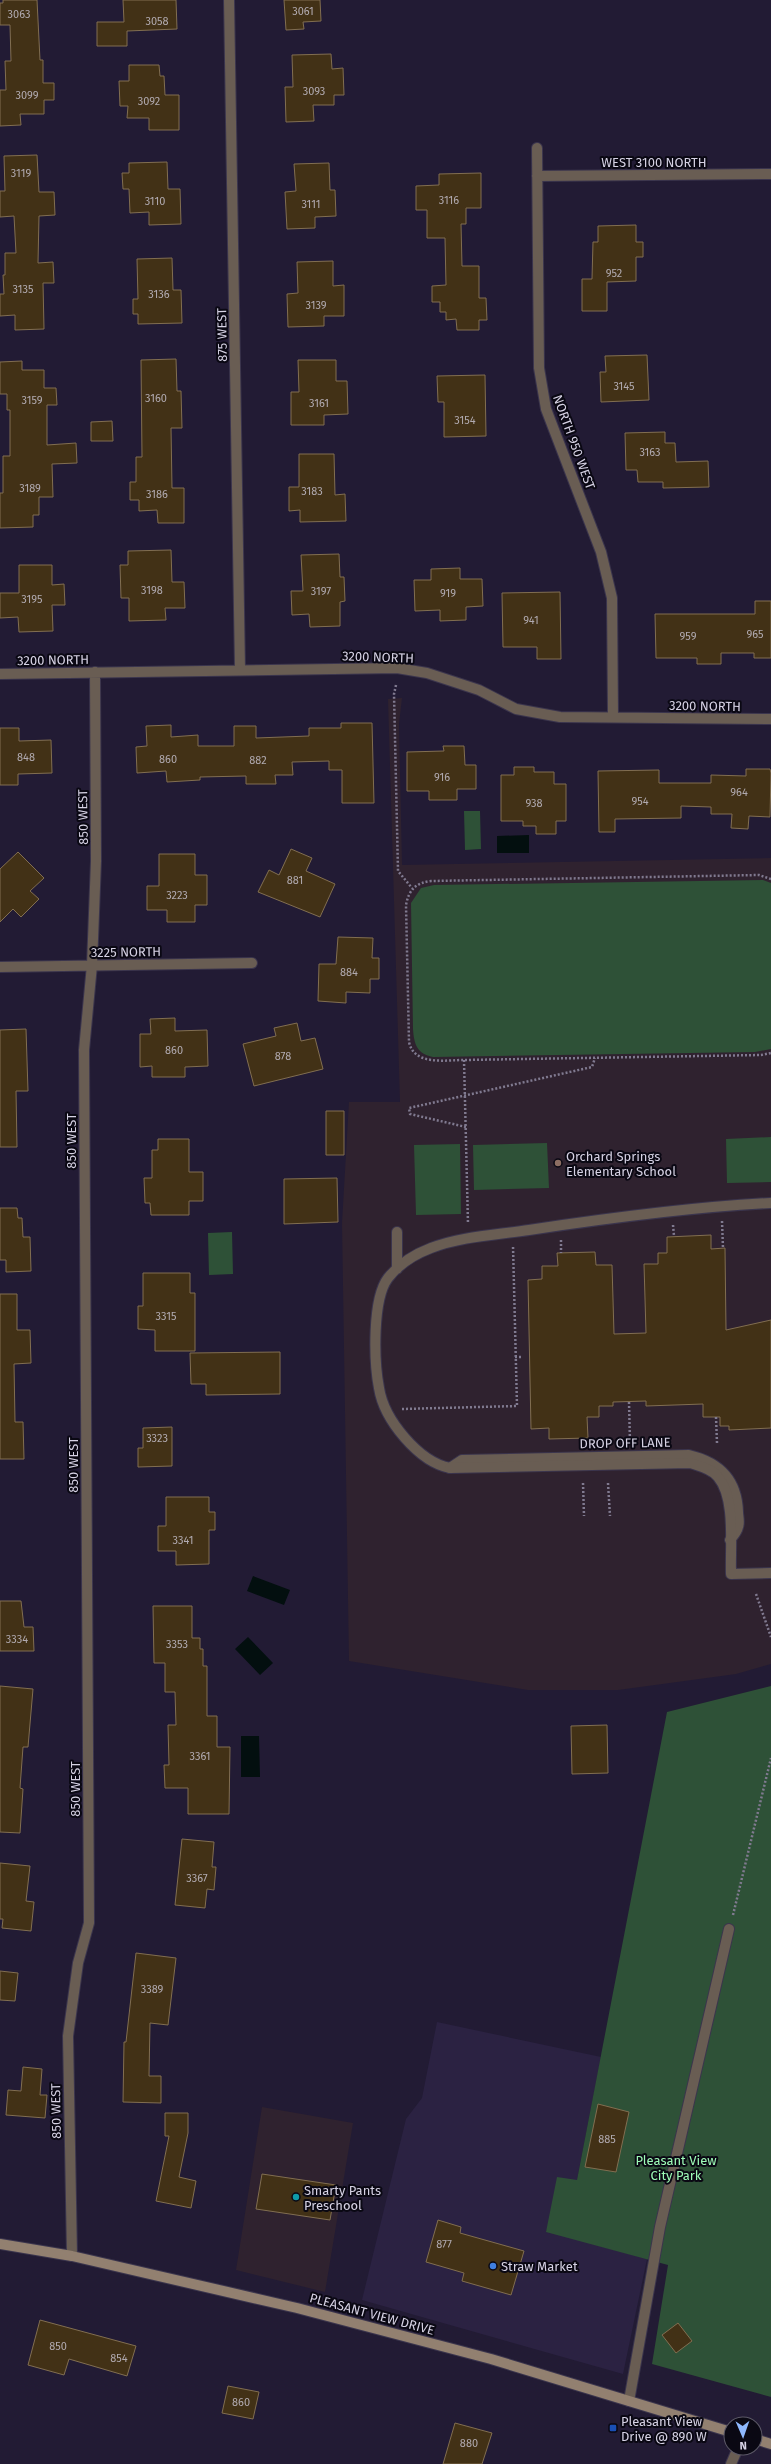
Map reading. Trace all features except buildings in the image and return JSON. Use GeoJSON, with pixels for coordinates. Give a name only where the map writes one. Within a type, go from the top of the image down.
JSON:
{"type":"FeatureCollection","features":[{"type":"Feature","properties":{"kind":"main road","name":"PLEASANT VIEW DRIVE"},"geometry":{"type":"LineString","coordinates":[[0,2244],[72,2256],[297,2308],[491,2359],[723,2430]]}},
{"type":"Feature","properties":{"kind":"street","name":"875 WEST"},"geometry":{"type":"LineString","coordinates":[[229,0],[240,670]]}},
{"type":"Feature","properties":{"kind":"street","name":"NORTH 950 WEST"},"geometry":{"type":"LineString","coordinates":[[537,148],[539,368],[546,409],[601,552],[612,598],[613,717]]}},
{"type":"Feature","properties":{"kind":"street","name":"WEST 3100 NORTH"},"geometry":{"type":"LineString","coordinates":[[537,176],[771,174]]}},
{"type":"Feature","properties":{"kind":"street","name":"3200 NORTH"},"geometry":{"type":"LineString","coordinates":[[0,674],[397,668],[427,673],[479,690],[516,709],[560,717],[771,719]]}},
{"type":"Feature","properties":{"kind":"street","name":"850 WEST"},"geometry":{"type":"LineString","coordinates":[[72,2256],[68,2036],[78,1963],[89,1923],[84,1057],[92,966],[96,861],[95,672]]}},
{"type":"Feature","properties":{"kind":"street","name":"3225 NORTH"},"geometry":{"type":"LineString","coordinates":[[0,967],[252,963]]}},
{"type":"Feature","properties":{"kind":"street"},"geometry":{"type":"LineString","coordinates":[[771,1203],[728,1206],[573,1223],[448,1242],[413,1256],[388,1278],[381,1294],[377,1317],[379,1389],[383,1405],[393,1422],[427,1460],[450,1468],[690,1463],[718,1476],[726,1491],[730,1540],[730,1574],[771,1573]]}},
{"type":"Feature","properties":{"kind":"street"},"geometry":{"type":"LineString","coordinates":[[397,1232],[397,1269]]}},
{"type":"Feature","properties":{"kind":"street"},"geometry":{"type":"LineString","coordinates":[[630,2401],[660,2227],[729,1929]]}},
{"type":"Feature","properties":{"kind":"path"},"geometry":{"type":"LineString","coordinates":[[396,685],[394,694],[398,871],[412,888]]}},
{"type":"Feature","properties":{"kind":"path"},"geometry":{"type":"LineString","coordinates":[[771,878],[759,874],[431,881],[421,882],[412,888],[406,905],[410,1048],[414,1053],[428,1060],[761,1056],[771,1053]]}},
{"type":"Feature","properties":{"kind":"path"},"geometry":{"type":"LineString","coordinates":[[466,1127],[410,1114],[409,1108],[592,1067],[595,1058]]}},
{"type":"Feature","properties":{"kind":"path"},"geometry":{"type":"LineString","coordinates":[[464,1060],[468,1229]]}},
{"type":"Feature","properties":{"kind":"path"},"geometry":{"type":"LineString","coordinates":[[722,1220],[723,1248]]}},
{"type":"Feature","properties":{"kind":"path"},"geometry":{"type":"LineString","coordinates":[[673,1224],[674,1236]]}},
{"type":"Feature","properties":{"kind":"path"},"geometry":{"type":"LineString","coordinates":[[561,1237],[561,1253]]}},
{"type":"Feature","properties":{"kind":"path"},"geometry":{"type":"LineString","coordinates":[[400,1409],[517,1406],[513,1245]]}},
{"type":"Feature","properties":{"kind":"path"},"geometry":{"type":"LineString","coordinates":[[515,1357],[521,1357]]}},
{"type":"Feature","properties":{"kind":"path"},"geometry":{"type":"LineString","coordinates":[[629,1402],[630,1445]]}},
{"type":"Feature","properties":{"kind":"path"},"geometry":{"type":"LineString","coordinates":[[716,1417],[717,1443]]}},
{"type":"Feature","properties":{"kind":"path"},"geometry":{"type":"LineString","coordinates":[[583,1483],[584,1516]]}},
{"type":"Feature","properties":{"kind":"path"},"geometry":{"type":"LineString","coordinates":[[608,1483],[610,1516]]}},
{"type":"Feature","properties":{"kind":"path"},"geometry":{"type":"LineString","coordinates":[[756,1594],[771,1637]]}},
{"type":"Feature","properties":{"kind":"path"},"geometry":{"type":"LineString","coordinates":[[729,1929],[771,1758]]}},
{"type":"Feature","properties":{"kind":"shaded area","name":"Orchard Springs Elementary School"},"geometry":{"type":"Polygon","coordinates":[[[402,698],[399,724],[402,865],[771,858],[771,1664],[736,1674],[618,1690],[528,1690],[349,1661],[342,1223],[349,1102],[400,1102],[388,699],[402,698]]]}},
{"type":"Feature","properties":{"kind":"shaded area"},"geometry":{"type":"Polygon","coordinates":[[[529,835],[529,853],[497,853],[497,836],[529,835]]]}},
{"type":"Feature","properties":{"kind":"shaded area"},"geometry":{"type":"Polygon","coordinates":[[[253,1576],[290,1590],[284,1605],[247,1591],[253,1576]]]}},
{"type":"Feature","properties":{"kind":"shaded area"},"geometry":{"type":"Polygon","coordinates":[[[248,1637],[273,1663],[260,1675],[235,1649],[248,1637]]]}},
{"type":"Feature","properties":{"kind":"shaded area"},"geometry":{"type":"Polygon","coordinates":[[[241,1736],[259,1736],[260,1777],[241,1777],[241,1736]]]}},
{"type":"Feature","properties":{"kind":"shaded area"},"geometry":{"type":"Polygon","coordinates":[[[437,2022],[601,2057],[577,2180],[546,2231],[647,2259],[623,2374],[362,2300],[406,2119],[422,2098],[437,2022]]]}},
{"type":"Feature","properties":{"kind":"shaded area"},"geometry":{"type":"Polygon","coordinates":[[[262,2107],[353,2123],[325,2292],[236,2270],[262,2107]]]}},
{"type":"Feature","properties":{"kind":"green space"},"geometry":{"type":"Polygon","coordinates":[[[464,811],[480,811],[481,849],[465,850],[464,811]]]}},
{"type":"Feature","properties":{"kind":"green space"},"geometry":{"type":"Polygon","coordinates":[[[763,880],[771,883],[771,1049],[755,1052],[433,1057],[428,1056],[417,1048],[413,1029],[411,903],[421,888],[434,885],[763,880]]]}},
{"type":"Feature","properties":{"kind":"green space"},"geometry":{"type":"Polygon","coordinates":[[[771,1137],[771,1182],[727,1183],[726,1139],[771,1137]]]}},
{"type":"Feature","properties":{"kind":"green space"},"geometry":{"type":"Polygon","coordinates":[[[547,1143],[549,1188],[474,1190],[473,1145],[547,1143]]]}},
{"type":"Feature","properties":{"kind":"green space"},"geometry":{"type":"Polygon","coordinates":[[[460,1144],[461,1214],[416,1215],[414,1145],[460,1144]]]}},
{"type":"Feature","properties":{"kind":"green space"},"geometry":{"type":"Polygon","coordinates":[[[232,1232],[233,1274],[209,1275],[208,1233],[232,1232]]]}},
{"type":"Feature","properties":{"kind":"green space","name":"Pleasant View City Park"},"geometry":{"type":"Polygon","coordinates":[[[771,1686],[771,2397],[652,2364],[668,2265],[546,2232],[557,2177],[577,2180],[667,1712],[771,1686]]]}},
{"type":"Feature","properties":{"kind":"place","name":"Orchard Springs Elementary School"},"geometry":{"type":"Point","coordinates":[558,1163]}},
{"type":"Feature","properties":{"kind":"place","name":"Smarty Pants Preschool"},"geometry":{"type":"Point","coordinates":[296,2197]}},
{"type":"Feature","properties":{"kind":"place","name":"Straw Market"},"geometry":{"type":"Point","coordinates":[493,2266]}},
{"type":"Feature","properties":{"kind":"place","name":"Pleasant View Drive @ 890 W"},"geometry":{"type":"Point","coordinates":[613,2428]}}]}
